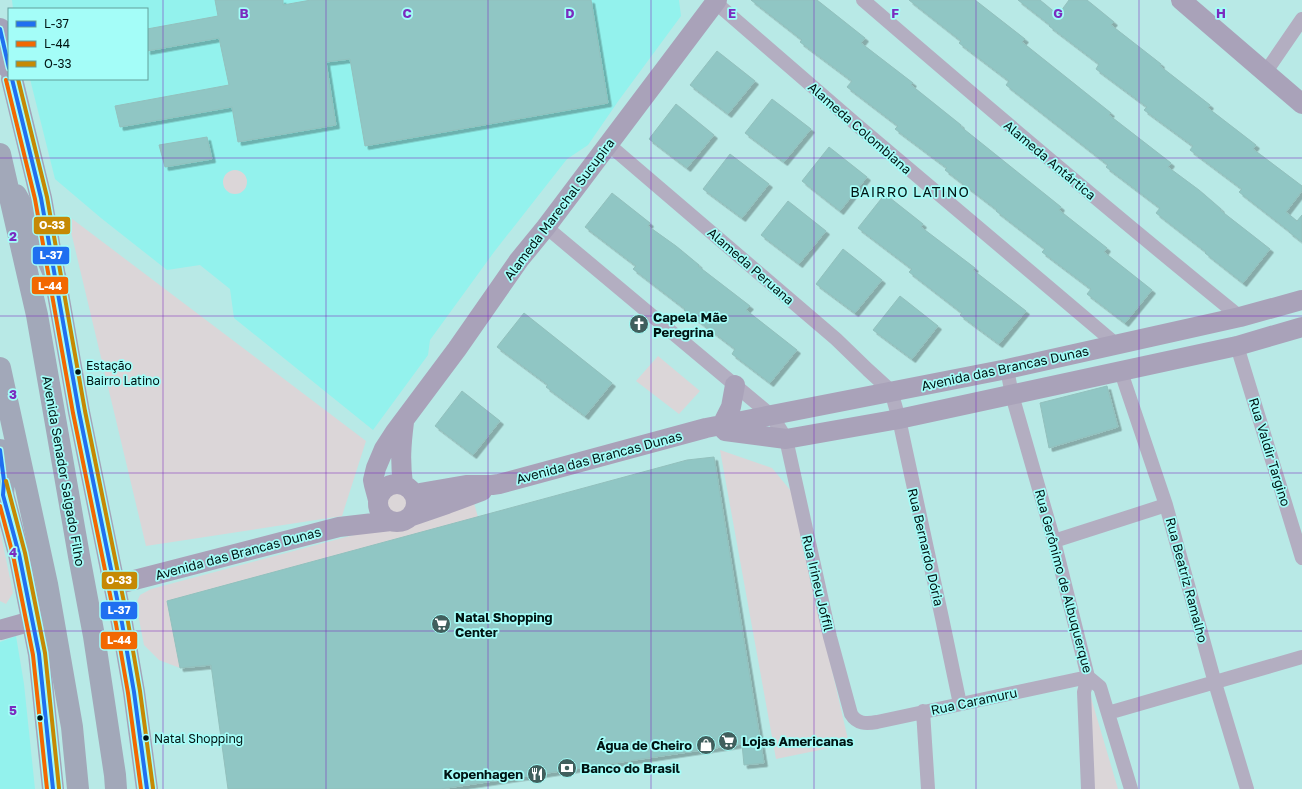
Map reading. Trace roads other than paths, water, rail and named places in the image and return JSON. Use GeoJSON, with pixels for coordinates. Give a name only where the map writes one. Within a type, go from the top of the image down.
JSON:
{"type":"FeatureCollection","features":[{"type":"Feature","properties":{"kind":"highway"},"geometry":{"type":"LineString","coordinates":[[2,164],[35,229],[56,278]]}},
{"type":"Feature","properties":{"kind":"highway","name":"Avenida Senador Salgado Filho"},"geometry":{"type":"LineString","coordinates":[[2,164],[37,315],[77,548],[94,636],[116,789]]}},
{"type":"Feature","properties":{"kind":"highway"},"geometry":{"type":"LineString","coordinates":[[0,370],[47,584],[72,727],[78,789]]}},
{"type":"Feature","properties":{"kind":"highway"},"geometry":{"type":"LineString","coordinates":[[0,450],[4,476],[1,489]]}},
{"type":"Feature","properties":{"kind":"main road"},"geometry":{"type":"LineString","coordinates":[[1181,0],[1302,104]]}},
{"type":"Feature","properties":{"kind":"main road","name":"Alameda Marechal Sucupira"},"geometry":{"type":"LineString","coordinates":[[383,510],[373,480],[384,449],[395,432],[458,349],[519,260],[546,227],[716,1]]}},
{"type":"Feature","properties":{"kind":"main road"},"geometry":{"type":"LineString","coordinates":[[0,29],[8,64]]}},
{"type":"Feature","properties":{"kind":"main road","name":"Avenida Senador Salgado Filho"},"geometry":{"type":"LineString","coordinates":[[12,80],[41,198],[79,412],[115,585],[134,692],[147,789]]}},
{"type":"Feature","properties":{"kind":"main road","name":"Avenida das Brancas Dunas"},"geometry":{"type":"LineString","coordinates":[[409,489],[466,485],[492,485],[714,427],[1007,369],[1240,317],[1302,300]]}},
{"type":"Feature","properties":{"kind":"main road","name":"Avenida das Brancas Dunas"},"geometry":{"type":"LineString","coordinates":[[714,427],[786,439],[899,419],[1121,372],[1237,346],[1302,327]]}},
{"type":"Feature","properties":{"kind":"main road"},"geometry":{"type":"LineString","coordinates":[[714,427],[731,407],[735,385]]}},
{"type":"Feature","properties":{"kind":"main road","name":"Alameda Marechal Sucupira"},"geometry":{"type":"LineString","coordinates":[[404,420],[400,464],[409,489]]}},
{"type":"Feature","properties":{"kind":"main road"},"geometry":{"type":"LineString","coordinates":[[396,484],[409,489],[417,503],[416,510],[412,516],[402,522],[383,510],[384,489],[390,485],[396,484]]}},
{"type":"Feature","properties":{"kind":"main road","name":"Avenida das Brancas Dunas"},"geometry":{"type":"LineString","coordinates":[[412,516],[484,490],[492,485]]}},
{"type":"Feature","properties":{"kind":"main road"},"geometry":{"type":"LineString","coordinates":[[1,489],[19,554],[39,654],[53,789]]}},
{"type":"Feature","properties":{"kind":"main road","name":"Avenida das Brancas Dunas"},"geometry":{"type":"LineString","coordinates":[[115,585],[338,527],[383,510]]}},
{"type":"Feature","properties":{"kind":"main road"},"geometry":{"type":"LineString","coordinates":[[0,630],[32,621]]}},
{"type":"Feature","properties":{"kind":"street","name":"Alameda Antártica"},"geometry":{"type":"LineString","coordinates":[[863,0],[990,110],[1240,317]]}},
{"type":"Feature","properties":{"kind":"street","name":"Alameda Colombiana"},"geometry":{"type":"LineString","coordinates":[[716,1],[857,125],[1117,345]]}},
{"type":"Feature","properties":{"kind":"street"},"geometry":{"type":"LineString","coordinates":[[1265,73],[1302,19]]}},
{"type":"Feature","properties":{"kind":"street","name":"Alameda Peruana"},"geometry":{"type":"LineString","coordinates":[[608,144],[836,339],[891,391]]}},
{"type":"Feature","properties":{"kind":"street","name":"Rua Irineu Joffil"},"geometry":{"type":"LineString","coordinates":[[546,227],[772,416],[786,439],[830,637],[851,714],[860,722]]}},
{"type":"Feature","properties":{"kind":"street","name":"Rua Valdir Targino"},"geometry":{"type":"LineString","coordinates":[[1237,346],[1302,558]]}},
{"type":"Feature","properties":{"kind":"street","name":"Rua Gerônimo de Albuquerque"},"geometry":{"type":"LineString","coordinates":[[1007,369],[1012,394],[1054,541],[1088,677],[1100,687],[1131,789]]}},
{"type":"Feature","properties":{"kind":"street","name":"Rua Beatriz Ramalho"},"geometry":{"type":"LineString","coordinates":[[1121,372],[1166,505],[1215,683],[1247,789]]}},
{"type":"Feature","properties":{"kind":"street","name":"Rua Bernardo Dória"},"geometry":{"type":"LineString","coordinates":[[891,391],[899,419],[960,704]]}},
{"type":"Feature","properties":{"kind":"street"},"geometry":{"type":"LineString","coordinates":[[1054,541],[1166,505]]}},
{"type":"Feature","properties":{"kind":"street"},"geometry":{"type":"LineString","coordinates":[[1108,713],[1302,657]]}},
{"type":"Feature","properties":{"kind":"street"},"geometry":{"type":"LineString","coordinates":[[1088,677],[1084,692],[1088,789]]}},
{"type":"Feature","properties":{"kind":"street","name":"Rua Caramuru"},"geometry":{"type":"LineString","coordinates":[[860,722],[876,722],[1088,677]]}},
{"type":"Feature","properties":{"kind":"street"},"geometry":{"type":"LineString","coordinates":[[923,711],[928,789]]}},
{"type":"Feature","properties":{"kind":"place","name":"Capela Mãe Peregrina"},"geometry":{"type":"Point","coordinates":[639,324]}},
{"type":"Feature","properties":{"kind":"place","name":"Estação Bairro Latino"},"geometry":{"type":"Point","coordinates":[78,372]}},
{"type":"Feature","properties":{"kind":"place","name":"Natal Shopping Center"},"geometry":{"type":"Point","coordinates":[441,624]}},
{"type":"Feature","properties":{"kind":"place","name":"Natal Shopping"},"geometry":{"type":"Point","coordinates":[146,738]}},
{"type":"Feature","properties":{"kind":"place","name":"Lojas Americanas"},"geometry":{"type":"Point","coordinates":[728,741]}},
{"type":"Feature","properties":{"kind":"place","name":"Água de Cheiro"},"geometry":{"type":"Point","coordinates":[706,745]}},
{"type":"Feature","properties":{"kind":"place","name":"Banco do Brasil"},"geometry":{"type":"Point","coordinates":[567,768]}},
{"type":"Feature","properties":{"kind":"place","name":"Kopenhagen"},"geometry":{"type":"Point","coordinates":[537,774]}},
{"type":"Feature","properties":{"kind":"district","name":"BAIRRO LATINO"},"geometry":{"type":"Point","coordinates":[910,191]}}]}
